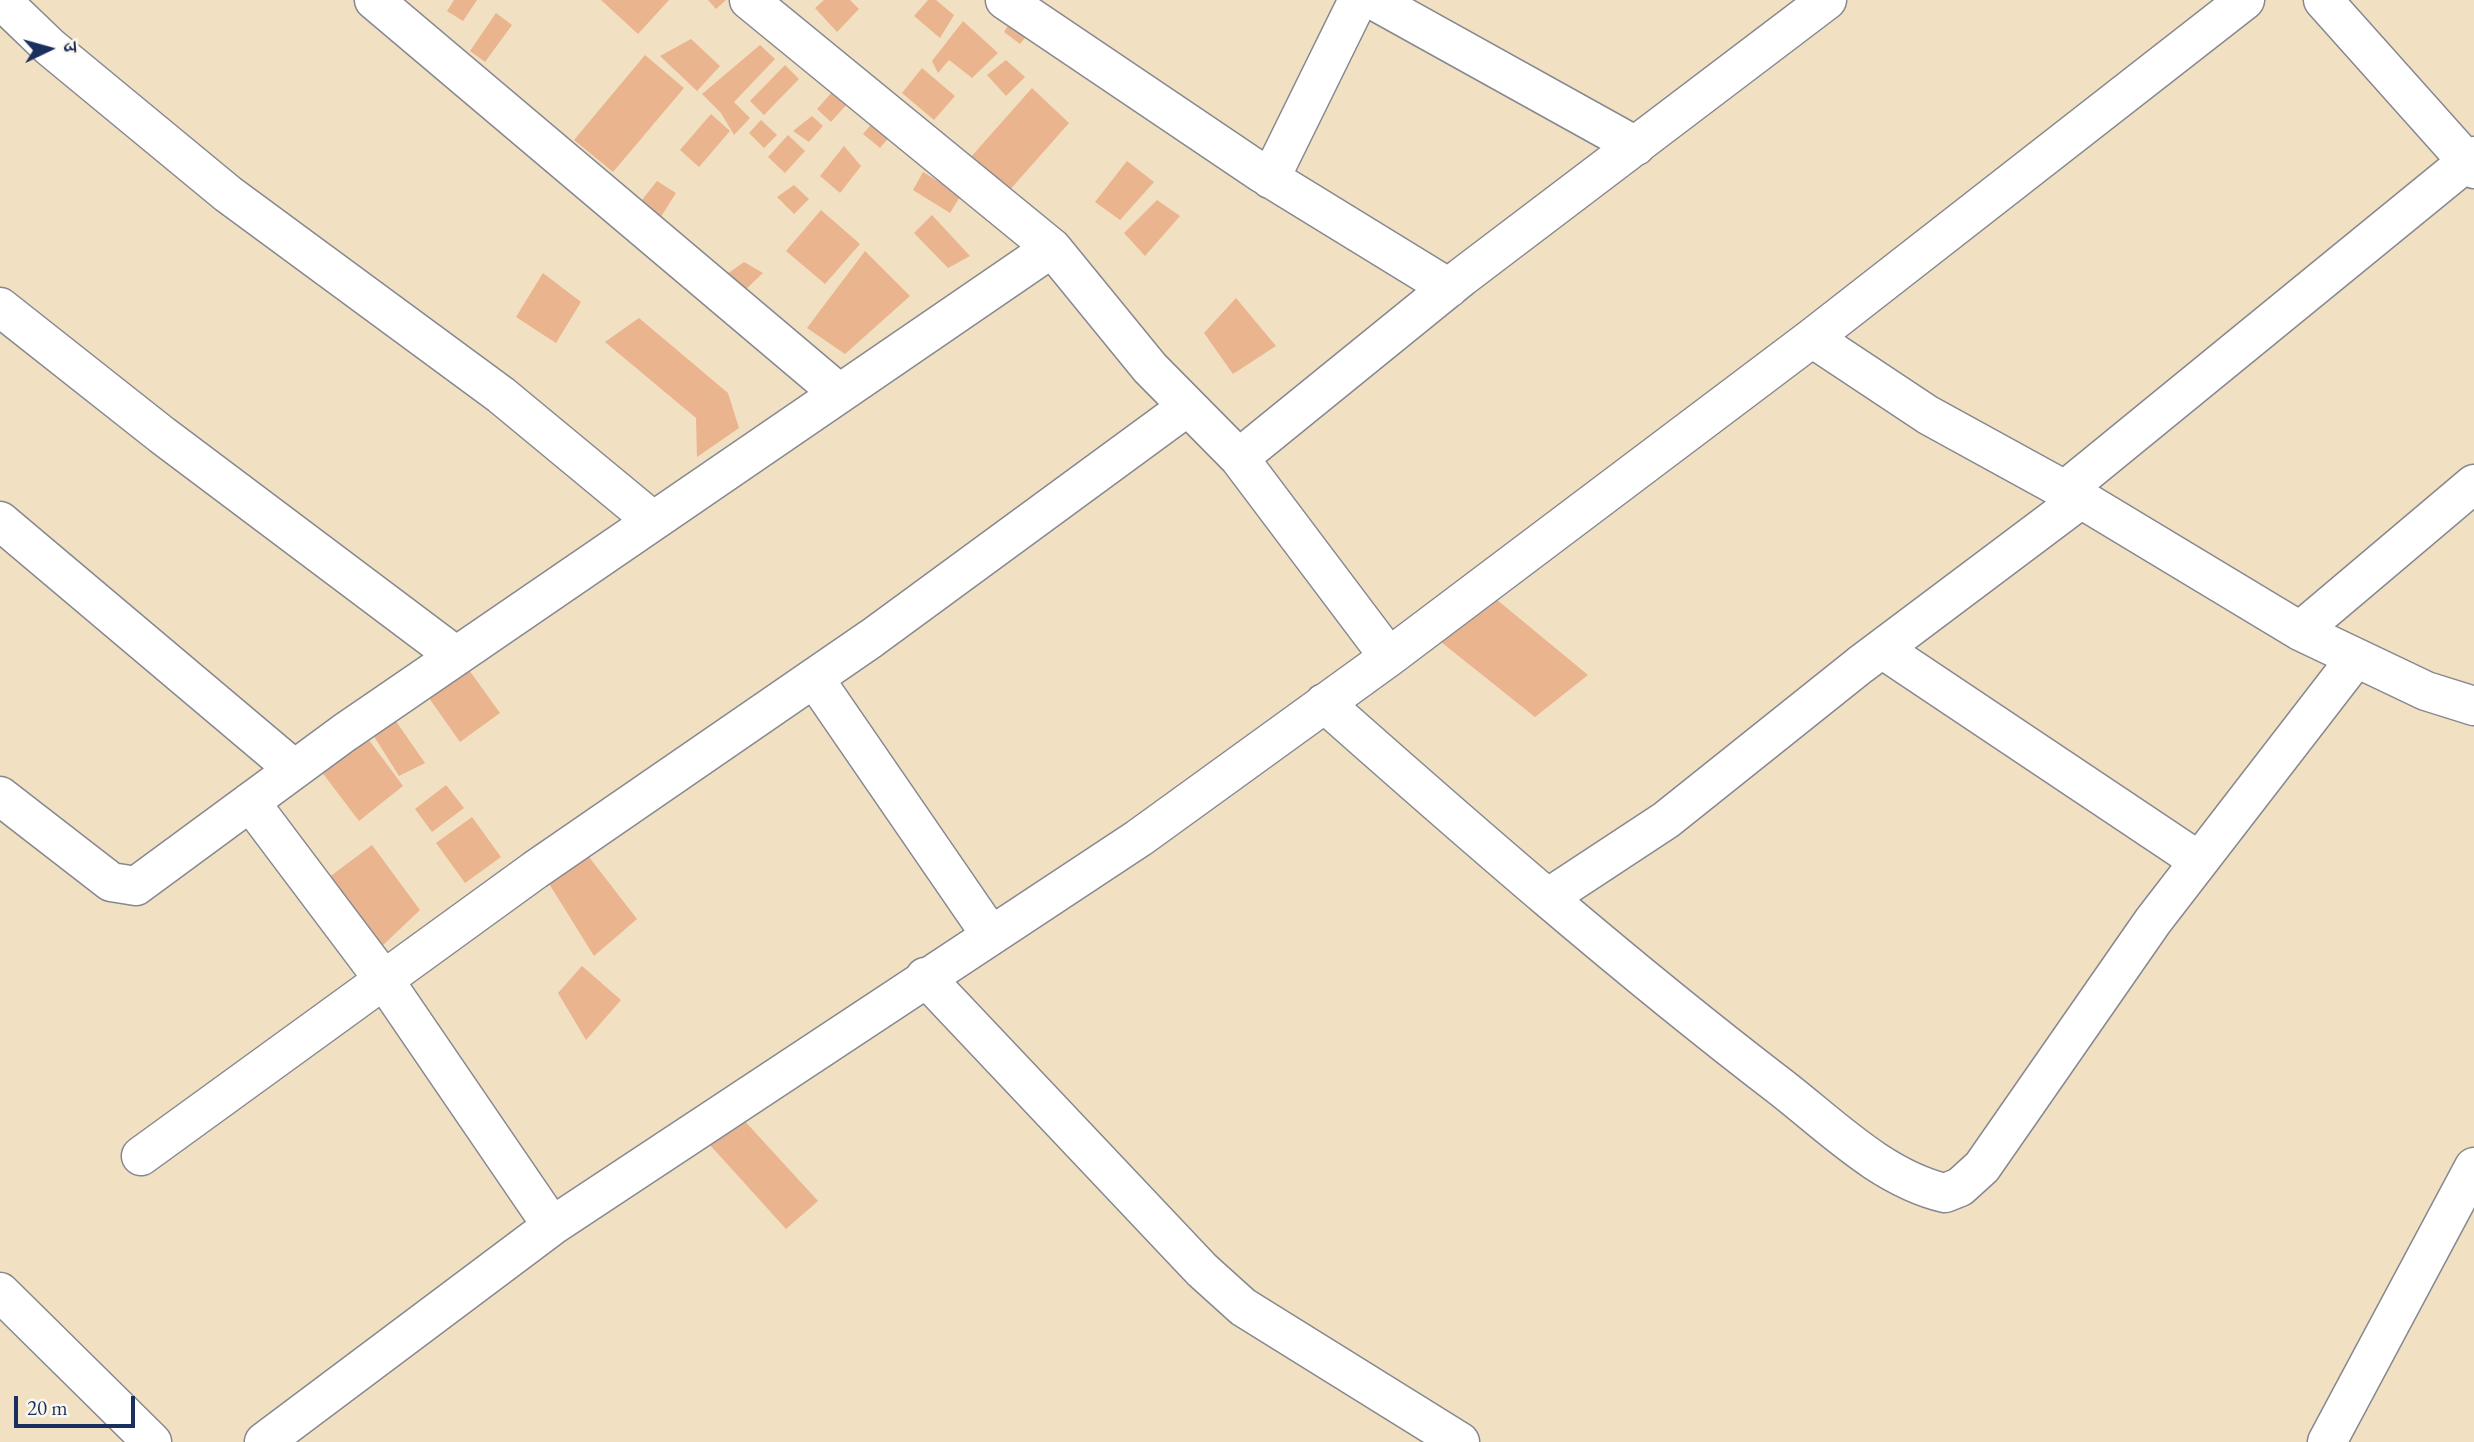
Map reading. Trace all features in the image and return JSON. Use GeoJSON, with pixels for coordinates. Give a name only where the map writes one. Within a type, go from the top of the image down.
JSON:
{"type":"FeatureCollection","features":[{"type":"Feature","properties":{"kind":"street"},"geometry":{"type":"LineString","coordinates":[[1,0],[50,47],[229,194],[501,395],[652,520]]}},
{"type":"Feature","properties":{"kind":"street"},"geometry":{"type":"LineString","coordinates":[[374,0],[839,393]]}},
{"type":"Feature","properties":{"kind":"street"},"geometry":{"type":"LineString","coordinates":[[749,0],[1052,248],[1150,368],[1239,458],[1388,657]]}},
{"type":"Feature","properties":{"kind":"street"},"geometry":{"type":"LineString","coordinates":[[1005,0],[1270,179],[1449,288]]}},
{"type":"Feature","properties":{"kind":"street"},"geometry":{"type":"LineString","coordinates":[[1270,179],[1358,0]]}},
{"type":"Feature","properties":{"kind":"street"},"geometry":{"type":"LineString","coordinates":[[1373,0],[1636,146]]}},
{"type":"Feature","properties":{"kind":"street"},"geometry":{"type":"LineString","coordinates":[[1239,458],[1449,288],[1827,0]]}},
{"type":"Feature","properties":{"kind":"street"},"geometry":{"type":"LineString","coordinates":[[264,1442],[552,1226],[925,976],[1139,838],[1388,657],[1812,338],[2245,0]]}},
{"type":"Feature","properties":{"kind":"street"},"geometry":{"type":"LineString","coordinates":[[1549,897],[1667,820],[1882,649],[2073,495],[2472,162],[2323,0]]}},
{"type":"Feature","properties":{"kind":"street"},"geometry":{"type":"LineString","coordinates":[[0,796],[111,882],[136,886],[294,769],[456,656],[1052,248]]}},
{"type":"Feature","properties":{"kind":"street"},"geometry":{"type":"LineString","coordinates":[[0,307],[162,435],[456,656]]}},
{"type":"Feature","properties":{"kind":"street"},"geometry":{"type":"LineString","coordinates":[[1812,338],[1928,415],[2073,495],[2300,631],[2426,691],[2474,706]]}},
{"type":"Feature","properties":{"kind":"street"},"geometry":{"type":"LineString","coordinates":[[141,1156],[535,870],[814,678],[1187,407]]}},
{"type":"Feature","properties":{"kind":"street"},"geometry":{"type":"LineString","coordinates":[[2300,631],[2474,484]]}},
{"type":"Feature","properties":{"kind":"street"},"geometry":{"type":"LineString","coordinates":[[0,521],[294,769]]}},
{"type":"Feature","properties":{"kind":"street"},"geometry":{"type":"LineString","coordinates":[[1882,649],[2199,861]]}},
{"type":"Feature","properties":{"kind":"street"},"geometry":{"type":"LineString","coordinates":[[1324,703],[1549,897],[1728,1046],[1896,1176],[1945,1193],[1960,1187],[1982,1167],[2153,921],[2356,657]]}},
{"type":"Feature","properties":{"kind":"street"},"geometry":{"type":"LineString","coordinates":[[814,678],[990,934]]}},
{"type":"Feature","properties":{"kind":"street"},"geometry":{"type":"LineString","coordinates":[[250,802],[384,980],[552,1226]]}},
{"type":"Feature","properties":{"kind":"street"},"geometry":{"type":"LineString","coordinates":[[925,976],[1202,1270],[1243,1307],[1460,1442]]}},
{"type":"Feature","properties":{"kind":"street"},"geometry":{"type":"LineString","coordinates":[[2327,1442],[2474,1167]]}},
{"type":"Feature","properties":{"kind":"street"},"geometry":{"type":"LineString","coordinates":[[0,1292],[152,1442]]}},
{"type":"Feature","properties":{"kind":"building"},"geometry":{"type":"Polygon","coordinates":[[[454,0],[477,0],[463,21],[447,11],[454,0]]]}},
{"type":"Feature","properties":{"kind":"building"},"geometry":{"type":"Polygon","coordinates":[[[601,0],[669,0],[638,34],[601,0]]]}},
{"type":"Feature","properties":{"kind":"building"},"geometry":{"type":"Polygon","coordinates":[[[708,0],[726,0],[716,9],[708,0]]]}},
{"type":"Feature","properties":{"kind":"building"},"geometry":{"type":"Polygon","coordinates":[[[824,0],[850,0],[859,9],[837,32],[815,8],[824,0]]]}},
{"type":"Feature","properties":{"kind":"building"},"geometry":{"type":"Polygon","coordinates":[[[928,0],[936,0],[954,15],[940,38],[914,16],[928,0]]]}},
{"type":"Feature","properties":{"kind":"building"},"geometry":{"type":"Polygon","coordinates":[[[496,13],[512,25],[485,62],[470,51],[496,13]]]}},
{"type":"Feature","properties":{"kind":"building"},"geometry":{"type":"Polygon","coordinates":[[[1012,19],[1031,30],[1020,44],[1004,32],[1012,19]]]}},
{"type":"Feature","properties":{"kind":"building"},"geometry":{"type":"Polygon","coordinates":[[[963,21],[998,53],[972,78],[949,60],[938,73],[932,61],[963,21]]]}},
{"type":"Feature","properties":{"kind":"building"},"geometry":{"type":"Polygon","coordinates":[[[691,39],[720,66],[697,91],[660,56],[691,39]]]}},
{"type":"Feature","properties":{"kind":"building"},"geometry":{"type":"Polygon","coordinates":[[[760,45],[775,59],[734,102],[750,118],[734,135],[721,113],[702,94],[760,45]]]}},
{"type":"Feature","properties":{"kind":"building"},"geometry":{"type":"Polygon","coordinates":[[[645,55],[684,88],[613,172],[574,140],[645,55]]]}},
{"type":"Feature","properties":{"kind":"building"},"geometry":{"type":"Polygon","coordinates":[[[1006,60],[1025,77],[1006,96],[987,75],[1006,60]]]}},
{"type":"Feature","properties":{"kind":"building"},"geometry":{"type":"Polygon","coordinates":[[[785,65],[799,79],[764,115],[750,101],[785,65]]]}},
{"type":"Feature","properties":{"kind":"building"},"geometry":{"type":"Polygon","coordinates":[[[922,68],[955,96],[934,120],[902,93],[922,68]]]}},
{"type":"Feature","properties":{"kind":"building"},"geometry":{"type":"Polygon","coordinates":[[[841,82],[855,95],[831,122],[817,109],[841,82]]]}},
{"type":"Feature","properties":{"kind":"building"},"geometry":{"type":"Polygon","coordinates":[[[1032,88],[1069,123],[1008,192],[970,158],[1032,88]]]}},
{"type":"Feature","properties":{"kind":"building"},"geometry":{"type":"Polygon","coordinates":[[[711,114],[730,131],[699,167],[680,150],[711,114]]]}},
{"type":"Feature","properties":{"kind":"building"},"geometry":{"type":"Polygon","coordinates":[[[879,115],[896,129],[880,148],[863,134],[879,115]]]}},
{"type":"Feature","properties":{"kind":"building"},"geometry":{"type":"Polygon","coordinates":[[[812,116],[823,126],[809,142],[793,131],[812,116]]]}},
{"type":"Feature","properties":{"kind":"building"},"geometry":{"type":"Polygon","coordinates":[[[761,120],[777,135],[764,148],[749,133],[761,120]]]}},
{"type":"Feature","properties":{"kind":"building"},"geometry":{"type":"Polygon","coordinates":[[[788,135],[805,151],[785,173],[768,157],[788,135]]]}},
{"type":"Feature","properties":{"kind":"building"},"geometry":{"type":"Polygon","coordinates":[[[844,146],[861,166],[840,193],[820,176],[844,146]]]}},
{"type":"Feature","properties":{"kind":"building"},"geometry":{"type":"Polygon","coordinates":[[[1127,161],[1154,182],[1120,220],[1095,202],[1127,161]]]}},
{"type":"Feature","properties":{"kind":"building"},"geometry":{"type":"Polygon","coordinates":[[[923,172],[961,195],[950,213],[913,190],[923,172]]]}},
{"type":"Feature","properties":{"kind":"building"},"geometry":{"type":"Polygon","coordinates":[[[657,181],[676,193],[657,223],[638,205],[657,181]]]}},
{"type":"Feature","properties":{"kind":"building"},"geometry":{"type":"Polygon","coordinates":[[[794,185],[809,199],[794,214],[777,197],[794,185]]]}},
{"type":"Feature","properties":{"kind":"building"},"geometry":{"type":"Polygon","coordinates":[[[1157,200],[1180,216],[1145,256],[1124,233],[1157,200]]]}},
{"type":"Feature","properties":{"kind":"building"},"geometry":{"type":"Polygon","coordinates":[[[821,210],[860,244],[825,284],[786,251],[821,210]]]}},
{"type":"Feature","properties":{"kind":"building"},"geometry":{"type":"Polygon","coordinates":[[[932,215],[970,256],[948,268],[914,233],[932,215]]]}},
{"type":"Feature","properties":{"kind":"building"},"geometry":{"type":"Polygon","coordinates":[[[865,251],[910,296],[845,354],[807,328],[865,251]]]}},
{"type":"Feature","properties":{"kind":"building"},"geometry":{"type":"Polygon","coordinates":[[[744,262],[763,273],[741,294],[720,279],[744,262]]]}},
{"type":"Feature","properties":{"kind":"building"},"geometry":{"type":"Polygon","coordinates":[[[543,273],[581,302],[556,343],[516,317],[543,273]]]}},
{"type":"Feature","properties":{"kind":"building"},"geometry":{"type":"Polygon","coordinates":[[[1236,298],[1276,346],[1233,374],[1204,333],[1236,298]]]}},
{"type":"Feature","properties":{"kind":"building"},"geometry":{"type":"Polygon","coordinates":[[[639,318],[728,393],[739,428],[697,457],[696,418],[605,342],[639,318]]]}},
{"type":"Feature","properties":{"kind":"building"},"geometry":{"type":"Polygon","coordinates":[[[1496,599],[1588,675],[1535,717],[1436,638],[1496,599]]]}},
{"type":"Feature","properties":{"kind":"building"},"geometry":{"type":"Polygon","coordinates":[[[464,663],[500,713],[460,742],[424,691],[464,663]]]}},
{"type":"Feature","properties":{"kind":"building"},"geometry":{"type":"Polygon","coordinates":[[[393,717],[425,763],[399,776],[370,730],[393,717]]]}},
{"type":"Feature","properties":{"kind":"building"},"geometry":{"type":"Polygon","coordinates":[[[363,732],[403,786],[359,821],[318,767],[363,732]]]}},
{"type":"Feature","properties":{"kind":"building"},"geometry":{"type":"Polygon","coordinates":[[[446,785],[464,808],[432,832],[415,809],[446,785]]]}},
{"type":"Feature","properties":{"kind":"building"},"geometry":{"type":"Polygon","coordinates":[[[472,817],[501,857],[465,883],[436,843],[472,817]]]}},
{"type":"Feature","properties":{"kind":"building"},"geometry":{"type":"Polygon","coordinates":[[[372,845],[420,910],[380,948],[328,878],[372,845]]]}},
{"type":"Feature","properties":{"kind":"building"},"geometry":{"type":"Polygon","coordinates":[[[589,857],[637,919],[594,956],[548,882],[560,871],[589,857]]]}},
{"type":"Feature","properties":{"kind":"building"},"geometry":{"type":"Polygon","coordinates":[[[582,966],[621,1000],[586,1040],[558,993],[582,966]]]}},
{"type":"Feature","properties":{"kind":"building"},"geometry":{"type":"Polygon","coordinates":[[[741,1117],[818,1201],[786,1229],[710,1145],[741,1117]]]}}]}
